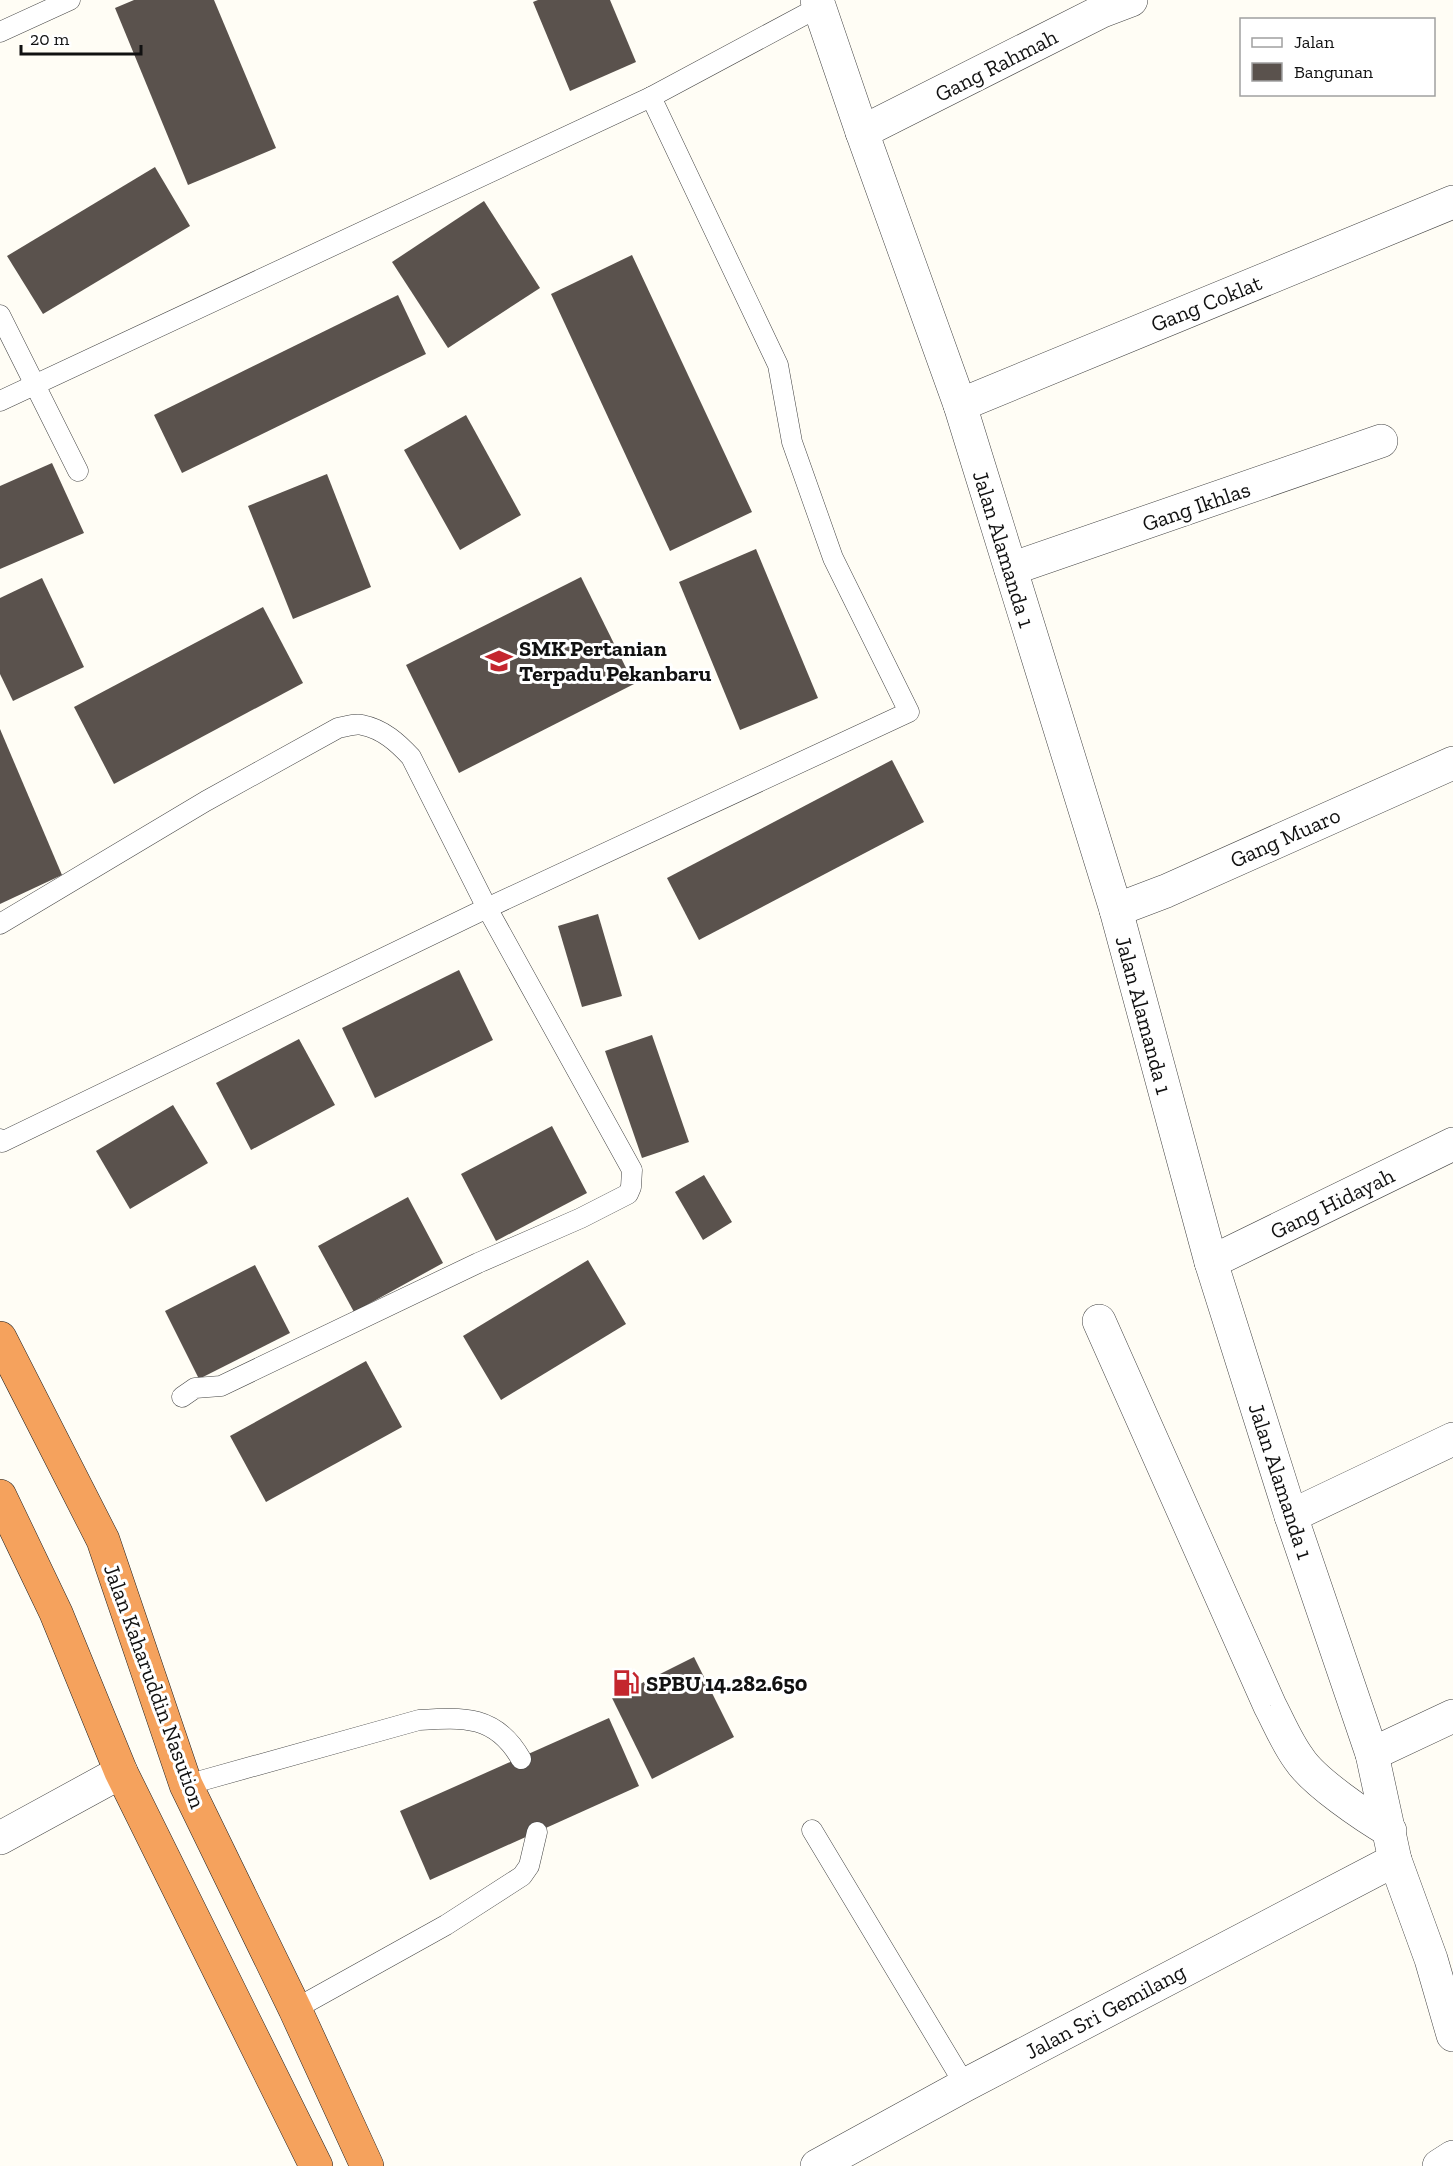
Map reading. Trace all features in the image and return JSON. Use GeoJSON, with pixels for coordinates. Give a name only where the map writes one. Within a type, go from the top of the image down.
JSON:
{"type":"FeatureCollection","features":[{"type":"Feature","properties":{"kind":"highway","name":"Jalan Kaharuddin Nasution"},"geometry":{"type":"LineString","coordinates":[[0,1338],[103,1540],[186,1785],[295,2009],[367,2166]]}},
{"type":"Feature","properties":{"kind":"highway"},"geometry":{"type":"LineString","coordinates":[[0,1496],[56,1613],[121,1772],[316,2166]]}},
{"type":"Feature","properties":{"kind":"street","name":"Gang Rahmah"},"geometry":{"type":"LineString","coordinates":[[862,132],[1102,11],[1131,0]]}},
{"type":"Feature","properties":{"kind":"street","name":"Jalan Alamanda 1"},"geometry":{"type":"LineString","coordinates":[[818,3],[960,405],[1116,910],[1211,1262],[1291,1516],[1372,1754],[1393,1845],[1442,1954],[1453,2035]]}},
{"type":"Feature","properties":{"kind":"street","name":"Gang Coklat"},"geometry":{"type":"LineString","coordinates":[[960,405],[1453,202]]}},
{"type":"Feature","properties":{"kind":"street","name":"Gang Ikhlas"},"geometry":{"type":"LineString","coordinates":[[1011,570],[1381,441]]}},
{"type":"Feature","properties":{"kind":"street","name":"Gang Muaro"},"geometry":{"type":"LineString","coordinates":[[1116,910],[1167,891],[1453,763]]}},
{"type":"Feature","properties":{"kind":"street","name":"Gang Hidayah"},"geometry":{"type":"LineString","coordinates":[[1211,1262],[1453,1144]]}},
{"type":"Feature","properties":{"kind":"street"},"geometry":{"type":"LineString","coordinates":[[1099,1321],[1270,1706],[1299,1761],[1316,1778],[1368,1818],[1393,1845]]}},
{"type":"Feature","properties":{"kind":"street"},"geometry":{"type":"LineString","coordinates":[[1291,1516],[1453,1439]]}},
{"type":"Feature","properties":{"kind":"street"},"geometry":{"type":"LineString","coordinates":[[1372,1754],[1453,1716]]}},
{"type":"Feature","properties":{"kind":"street"},"geometry":{"type":"LineString","coordinates":[[0,1838],[121,1772]]}},
{"type":"Feature","properties":{"kind":"street","name":"Jalan Sri Gemilang"},"geometry":{"type":"LineString","coordinates":[[817,2166],[1393,1845]]}},
{"type":"Feature","properties":{"kind":"street"},"geometry":{"type":"LineString","coordinates":[[1439,2166],[1453,2157]]}},
{"type":"Feature","properties":{"kind":"lane"},"geometry":{"type":"LineString","coordinates":[[0,33],[70,0]]}},
{"type":"Feature","properties":{"kind":"lane"},"geometry":{"type":"LineString","coordinates":[[0,401],[651,97],[818,3]]}},
{"type":"Feature","properties":{"kind":"lane"},"geometry":{"type":"LineString","coordinates":[[0,1139],[2,1142],[487,908],[909,712],[832,558],[792,442],[778,365],[651,97]]}},
{"type":"Feature","properties":{"kind":"lane"},"geometry":{"type":"LineString","coordinates":[[0,315],[78,471]]}},
{"type":"Feature","properties":{"kind":"lane"},"geometry":{"type":"LineString","coordinates":[[0,924],[206,801],[338,729],[360,724],[380,731],[397,742],[411,757],[487,908],[632,1170],[631,1187],[628,1194],[581,1218],[478,1263],[231,1381],[215,1387],[195,1388],[182,1397]]}},
{"type":"Feature","properties":{"kind":"lane"},"geometry":{"type":"LineString","coordinates":[[186,1785],[419,1720],[457,1717],[492,1726],[515,1747],[521,1759]]}},
{"type":"Feature","properties":{"kind":"lane"},"geometry":{"type":"LineString","coordinates":[[812,1830],[964,2085]]}},
{"type":"Feature","properties":{"kind":"lane"},"geometry":{"type":"LineString","coordinates":[[295,2009],[446,1925],[522,1876],[529,1866],[537,1832]]}},
{"type":"Feature","properties":{"kind":"building"},"geometry":{"type":"Polygon","coordinates":[[[134,0],[214,0],[276,148],[188,185],[115,8],[134,0]]]}},
{"type":"Feature","properties":{"kind":"building"},"geometry":{"type":"Polygon","coordinates":[[[538,0],[610,0],[636,62],[570,91],[533,2],[538,0]]]}},
{"type":"Feature","properties":{"kind":"building"},"geometry":{"type":"Polygon","coordinates":[[[155,167],[190,226],[43,314],[7,256],[155,167]]]}},
{"type":"Feature","properties":{"kind":"building"},"geometry":{"type":"Polygon","coordinates":[[[484,201],[540,288],[448,348],[392,262],[484,201]]]}},
{"type":"Feature","properties":{"kind":"building"},"geometry":{"type":"Polygon","coordinates":[[[632,255],[752,512],[670,551],[551,294],[632,255]]]}},
{"type":"Feature","properties":{"kind":"building"},"geometry":{"type":"Polygon","coordinates":[[[398,295],[426,354],[182,473],[154,415],[398,295]]]}},
{"type":"Feature","properties":{"kind":"building"},"geometry":{"type":"Polygon","coordinates":[[[466,415],[521,515],[460,550],[404,450],[466,415]]]}},
{"type":"Feature","properties":{"kind":"building"},"geometry":{"type":"Polygon","coordinates":[[[52,463],[84,533],[0,569],[0,486],[52,463]]]}},
{"type":"Feature","properties":{"kind":"building"},"geometry":{"type":"Polygon","coordinates":[[[327,474],[371,587],[293,619],[248,506],[327,474]]]}},
{"type":"Feature","properties":{"kind":"building"},"geometry":{"type":"Polygon","coordinates":[[[756,549],[818,698],[740,730],[679,582],[756,549]]]}},
{"type":"Feature","properties":{"kind":"building"},"geometry":{"type":"Polygon","coordinates":[[[581,577],[634,684],[459,773],[406,665],[581,577]]]}},
{"type":"Feature","properties":{"kind":"building"},"geometry":{"type":"Polygon","coordinates":[[[42,578],[84,667],[13,701],[0,674],[0,598],[42,578]]]}},
{"type":"Feature","properties":{"kind":"building"},"geometry":{"type":"Polygon","coordinates":[[[263,607],[303,683],[114,784],[74,707],[263,607]]]}},
{"type":"Feature","properties":{"kind":"building"},"geometry":{"type":"Polygon","coordinates":[[[0,729],[62,875],[0,904],[0,729]]]}},
{"type":"Feature","properties":{"kind":"building"},"geometry":{"type":"Polygon","coordinates":[[[892,760],[924,822],[699,940],[667,878],[892,760]]]}},
{"type":"Feature","properties":{"kind":"building"},"geometry":{"type":"Polygon","coordinates":[[[598,914],[622,996],[582,1007],[558,926],[598,914]]]}},
{"type":"Feature","properties":{"kind":"building"},"geometry":{"type":"Polygon","coordinates":[[[459,970],[493,1040],[375,1098],[342,1028],[459,970]]]}},
{"type":"Feature","properties":{"kind":"building"},"geometry":{"type":"Polygon","coordinates":[[[652,1035],[689,1142],[642,1158],[605,1051],[652,1035]]]}},
{"type":"Feature","properties":{"kind":"building"},"geometry":{"type":"Polygon","coordinates":[[[299,1039],[335,1105],[251,1150],[216,1083],[299,1039]]]}},
{"type":"Feature","properties":{"kind":"building"},"geometry":{"type":"Polygon","coordinates":[[[173,1105],[208,1163],[130,1209],[96,1151],[173,1105]]]}},
{"type":"Feature","properties":{"kind":"building"},"geometry":{"type":"Polygon","coordinates":[[[552,1126],[587,1193],[496,1241],[461,1174],[552,1126]]]}},
{"type":"Feature","properties":{"kind":"building"},"geometry":{"type":"Polygon","coordinates":[[[704,1175],[732,1222],[703,1240],[675,1192],[704,1175]]]}},
{"type":"Feature","properties":{"kind":"building"},"geometry":{"type":"Polygon","coordinates":[[[408,1197],[443,1263],[354,1312],[318,1246],[408,1197]]]}},
{"type":"Feature","properties":{"kind":"building"},"geometry":{"type":"Polygon","coordinates":[[[588,1260],[626,1324],[501,1400],[463,1336],[588,1260]]]}},
{"type":"Feature","properties":{"kind":"building"},"geometry":{"type":"Polygon","coordinates":[[[255,1265],[290,1333],[199,1379],[165,1311],[255,1265]]]}},
{"type":"Feature","properties":{"kind":"building"},"geometry":{"type":"Polygon","coordinates":[[[366,1361],[402,1427],[266,1502],[230,1436],[366,1361]]]}},
{"type":"Feature","properties":{"kind":"building"},"geometry":{"type":"Polygon","coordinates":[[[694,1657],[734,1737],[652,1779],[612,1698],[694,1657]]]}},
{"type":"Feature","properties":{"kind":"building"},"geometry":{"type":"Polygon","coordinates":[[[609,1718],[639,1786],[430,1880],[400,1811],[609,1718]]]}},
{"type":"Feature","properties":{"kind":"place","name":"SMK Pertanian Terpadu Pekanbaru"},"geometry":{"type":"Point","coordinates":[499,661]}},
{"type":"Feature","properties":{"kind":"place","name":"SPBU 14.282.650"},"geometry":{"type":"Point","coordinates":[626,1683]}}]}
